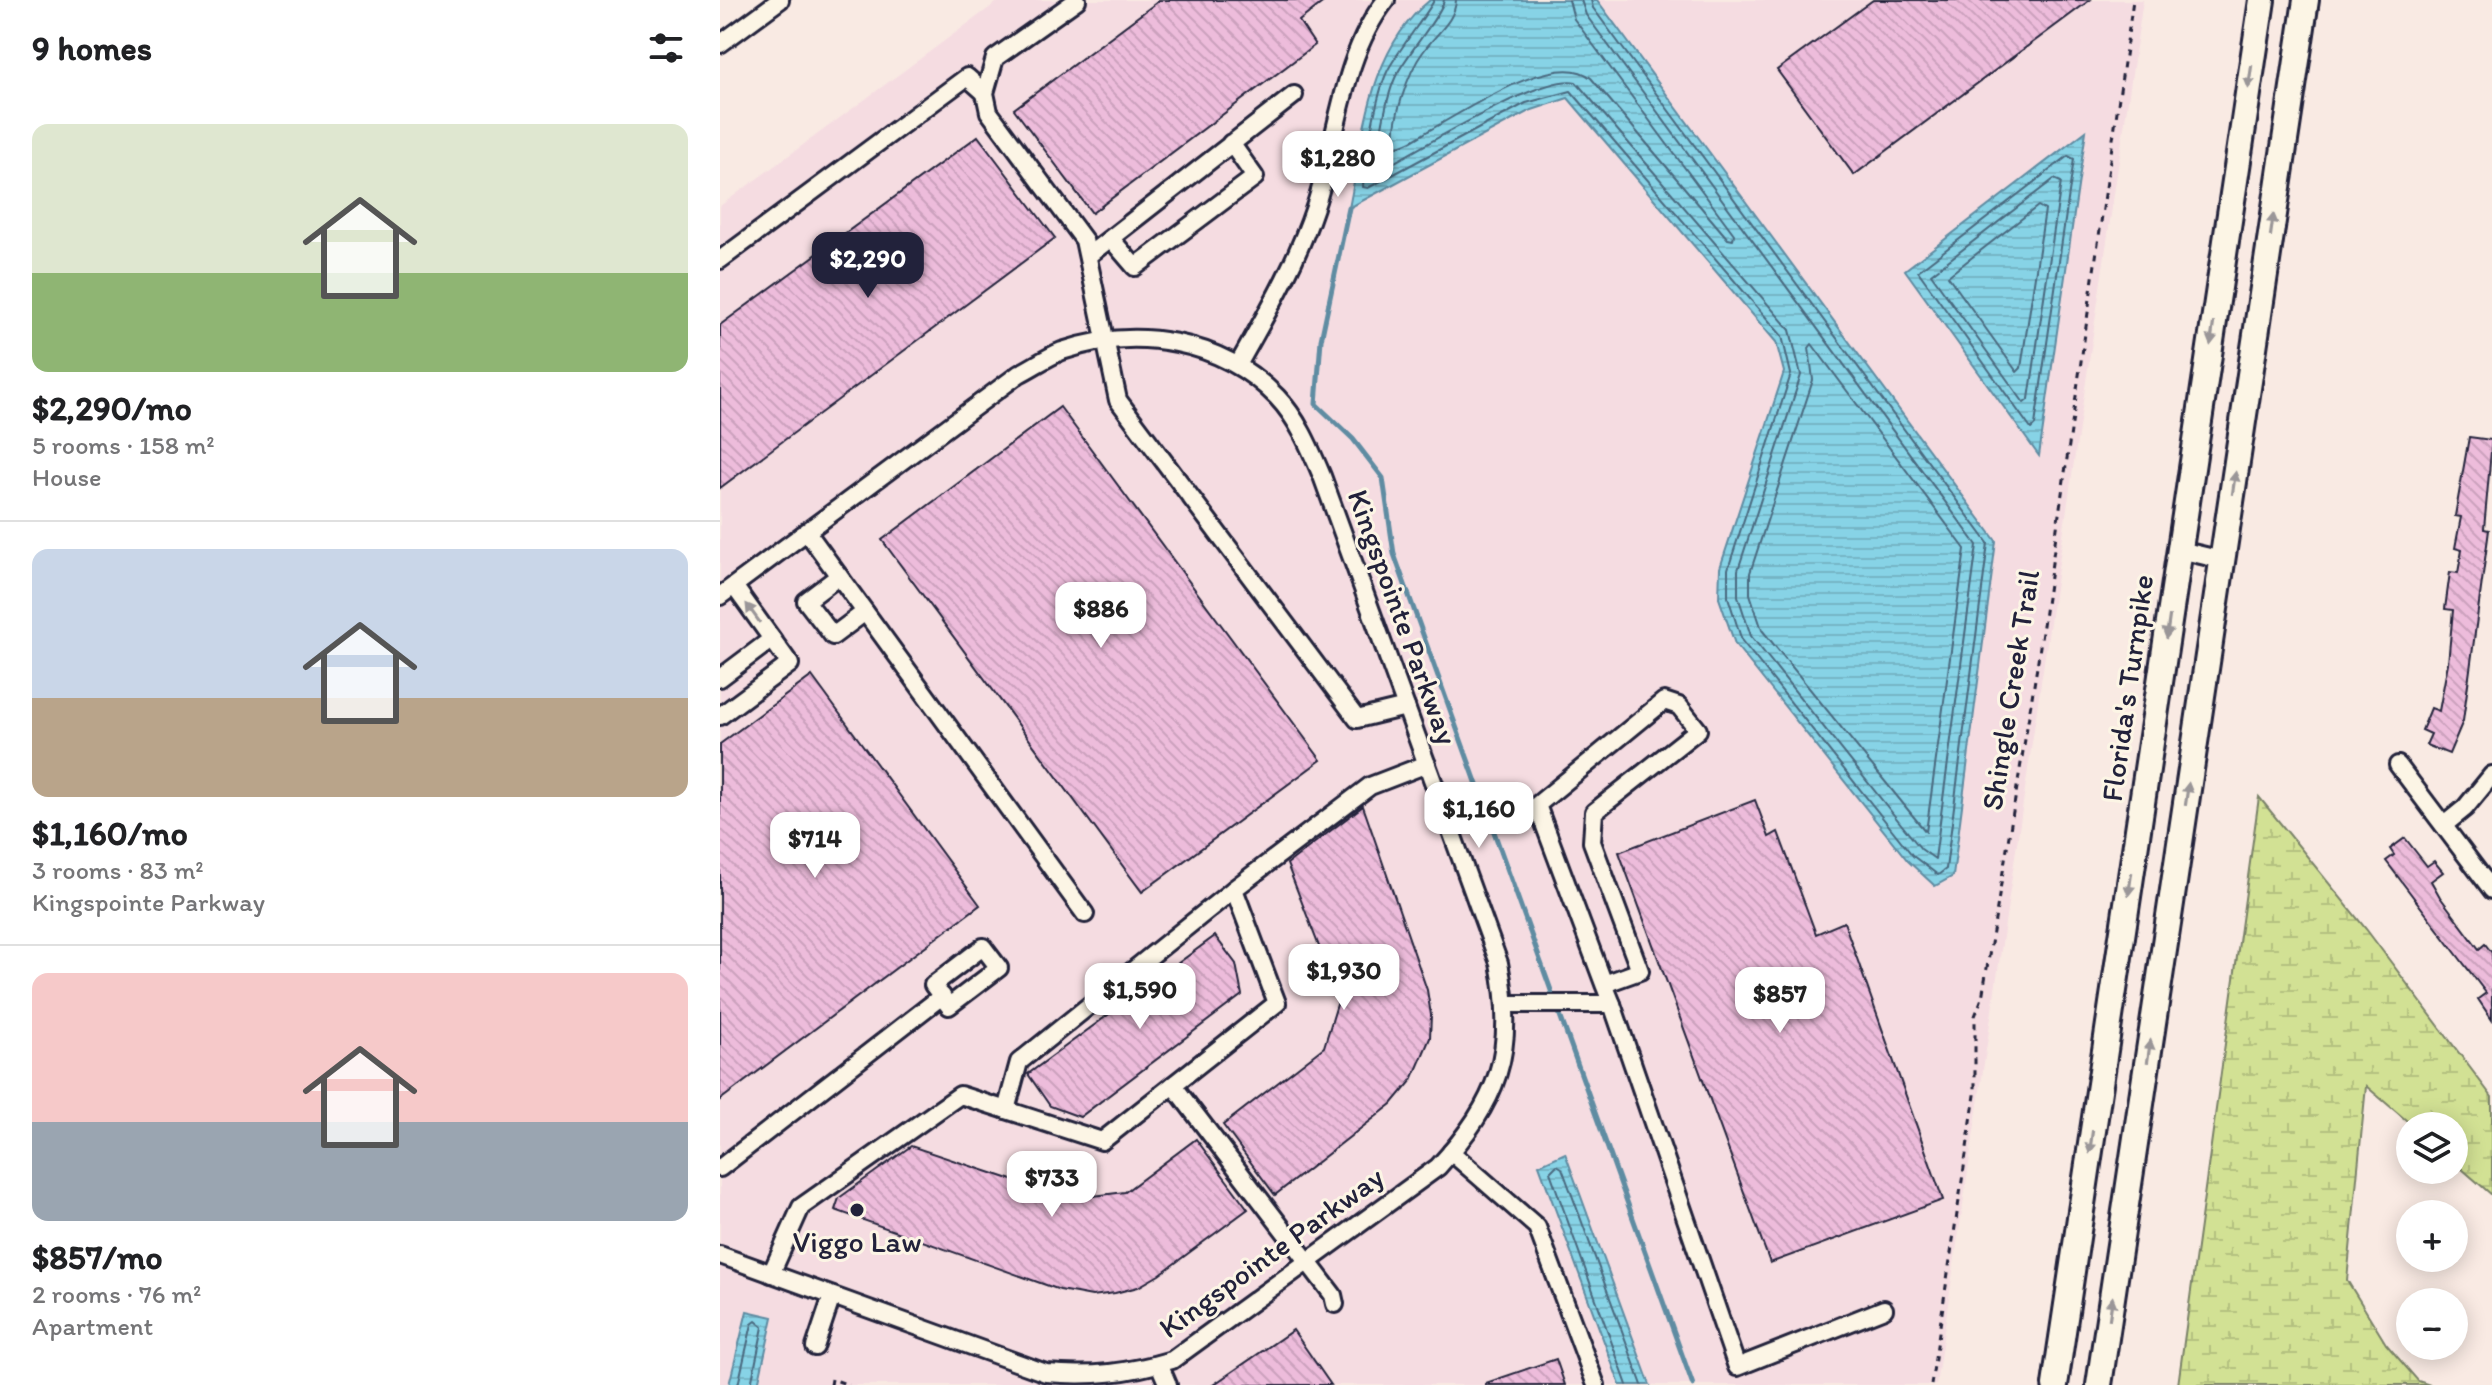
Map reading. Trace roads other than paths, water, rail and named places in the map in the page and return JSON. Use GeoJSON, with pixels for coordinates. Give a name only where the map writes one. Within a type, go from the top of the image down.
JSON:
{"type":"FeatureCollection","features":[{"type":"Feature","properties":{"kind":"highway","name":"Florida's Turnpike"},"geometry":{"type":"LineString","coordinates":[[2055,1385],[2262,0]]}},
{"type":"Feature","properties":{"kind":"highway"},"geometry":{"type":"LineString","coordinates":[[2099,1385],[2306,0]]}},
{"type":"Feature","properties":{"kind":"street"},"geometry":{"type":"LineString","coordinates":[[721,42],[780,0]]}},
{"type":"Feature","properties":{"kind":"street"},"geometry":{"type":"LineString","coordinates":[[1077,0],[995,58],[985,93],[989,112],[1084,240],[1118,400],[1357,719],[1406,707]]}},
{"type":"Feature","properties":{"kind":"street"},"geometry":{"type":"LineString","coordinates":[[1238,365],[1291,273],[1316,205],[1360,43],[1386,0]]}},
{"type":"Feature","properties":{"kind":"street"},"geometry":{"type":"LineString","coordinates":[[720,260],[967,77],[985,93]]}},
{"type":"Feature","properties":{"kind":"street"},"geometry":{"type":"LineString","coordinates":[[1089,255],[1294,95]]}},
{"type":"Feature","properties":{"kind":"street"},"geometry":{"type":"LineString","coordinates":[[1111,239],[1135,267],[1255,177],[1231,143]]}},
{"type":"Feature","properties":{"kind":"street","name":"Kingspointe Parkway"},"geometry":{"type":"LineString","coordinates":[[720,1255],[1046,1373],[1092,1381],[1132,1373],[1172,1360],[1438,1167],[1471,1131],[1494,1090],[1507,1004],[1499,963],[1322,476],[1302,431],[1277,397],[1238,365],[1193,346],[1143,336],[1105,340],[1060,352],[1019,374],[727,591]]}},
{"type":"Feature","properties":{"kind":"street"},"geometry":{"type":"LineString","coordinates":[[807,532],[1085,914]]}},
{"type":"Feature","properties":{"kind":"street"},"geometry":{"type":"LineString","coordinates":[[2180,550],[2222,560]]}},
{"type":"Feature","properties":{"kind":"street"},"geometry":{"type":"LineString","coordinates":[[839,576],[806,601],[833,636],[865,612]]}},
{"type":"Feature","properties":{"kind":"street"},"geometry":{"type":"LineString","coordinates":[[720,716],[790,664],[772,639],[727,591]]}},
{"type":"Feature","properties":{"kind":"street"},"geometry":{"type":"LineString","coordinates":[[720,678],[772,639]]}},
{"type":"Feature","properties":{"kind":"street"},"geometry":{"type":"LineString","coordinates":[[1604,984],[1640,971],[1592,842],[1594,812],[1698,730],[1679,706],[1664,701],[1537,805],[1604,984],[1612,1004],[1737,1367],[1884,1309]]}},
{"type":"Feature","properties":{"kind":"street"},"geometry":{"type":"LineString","coordinates":[[1006,1110],[1019,1062],[1234,889],[1370,786],[1427,764]]}},
{"type":"Feature","properties":{"kind":"street"},"geometry":{"type":"LineString","coordinates":[[2398,765],[2492,890]]}},
{"type":"Feature","properties":{"kind":"street"},"geometry":{"type":"LineString","coordinates":[[2444,825],[2465,808],[2492,775]]}},
{"type":"Feature","properties":{"kind":"street"},"geometry":{"type":"LineString","coordinates":[[771,1274],[801,1207],[960,1095],[1102,1141],[1277,1003],[1234,889]]}},
{"type":"Feature","properties":{"kind":"street"},"geometry":{"type":"LineString","coordinates":[[720,1168],[942,996]]}},
{"type":"Feature","properties":{"kind":"street"},"geometry":{"type":"LineString","coordinates":[[1507,1004],[1612,1004]]}},
{"type":"Feature","properties":{"kind":"street"},"geometry":{"type":"LineString","coordinates":[[1173,1085],[1333,1295],[1335,1304]]}},
{"type":"Feature","properties":{"kind":"street"},"geometry":{"type":"LineString","coordinates":[[1451,1152],[1537,1227],[1596,1385]]}},
{"type":"Feature","properties":{"kind":"street"},"geometry":{"type":"LineString","coordinates":[[815,1347],[832,1296]]}},
{"type":"Feature","properties":{"kind":"street"},"geometry":{"type":"LineString","coordinates":[[1159,1364],[1168,1385]]}},
{"type":"Feature","properties":{"kind":"water"},"geometry":{"type":"Polygon","coordinates":[[[1430,0],[1597,0],[1996,541],[1953,876],[1935,886],[1908,861],[1735,644],[1719,598],[1720,568],[1784,372],[1776,342],[1568,98],[1529,111],[1349,208],[1365,124],[1381,69],[1393,43],[1409,20],[1430,0]]]}},
{"type":"Feature","properties":{"kind":"water"},"geometry":{"type":"Polygon","coordinates":[[[2086,131],[2039,456],[1905,270],[2086,131]]]}},
{"type":"Feature","properties":{"kind":"water"},"geometry":{"type":"Polygon","coordinates":[[[1565,1153],[1650,1385],[1620,1385],[1539,1165],[1565,1153]]]}},
{"type":"Feature","properties":{"kind":"water"},"geometry":{"type":"Polygon","coordinates":[[[747,1311],[773,1317],[758,1385],[729,1385],[747,1311]]]}},
{"type":"Feature","properties":{"kind":"waterway"},"geometry":{"type":"LineString","coordinates":[[1349,208],[1321,340],[1316,404],[1353,439],[1383,478],[1394,554],[1693,1385]]}},
{"type":"Feature","properties":{"kind":"place","name":"Viggo Law"},"geometry":{"type":"Point","coordinates":[857,1210]}}]}
